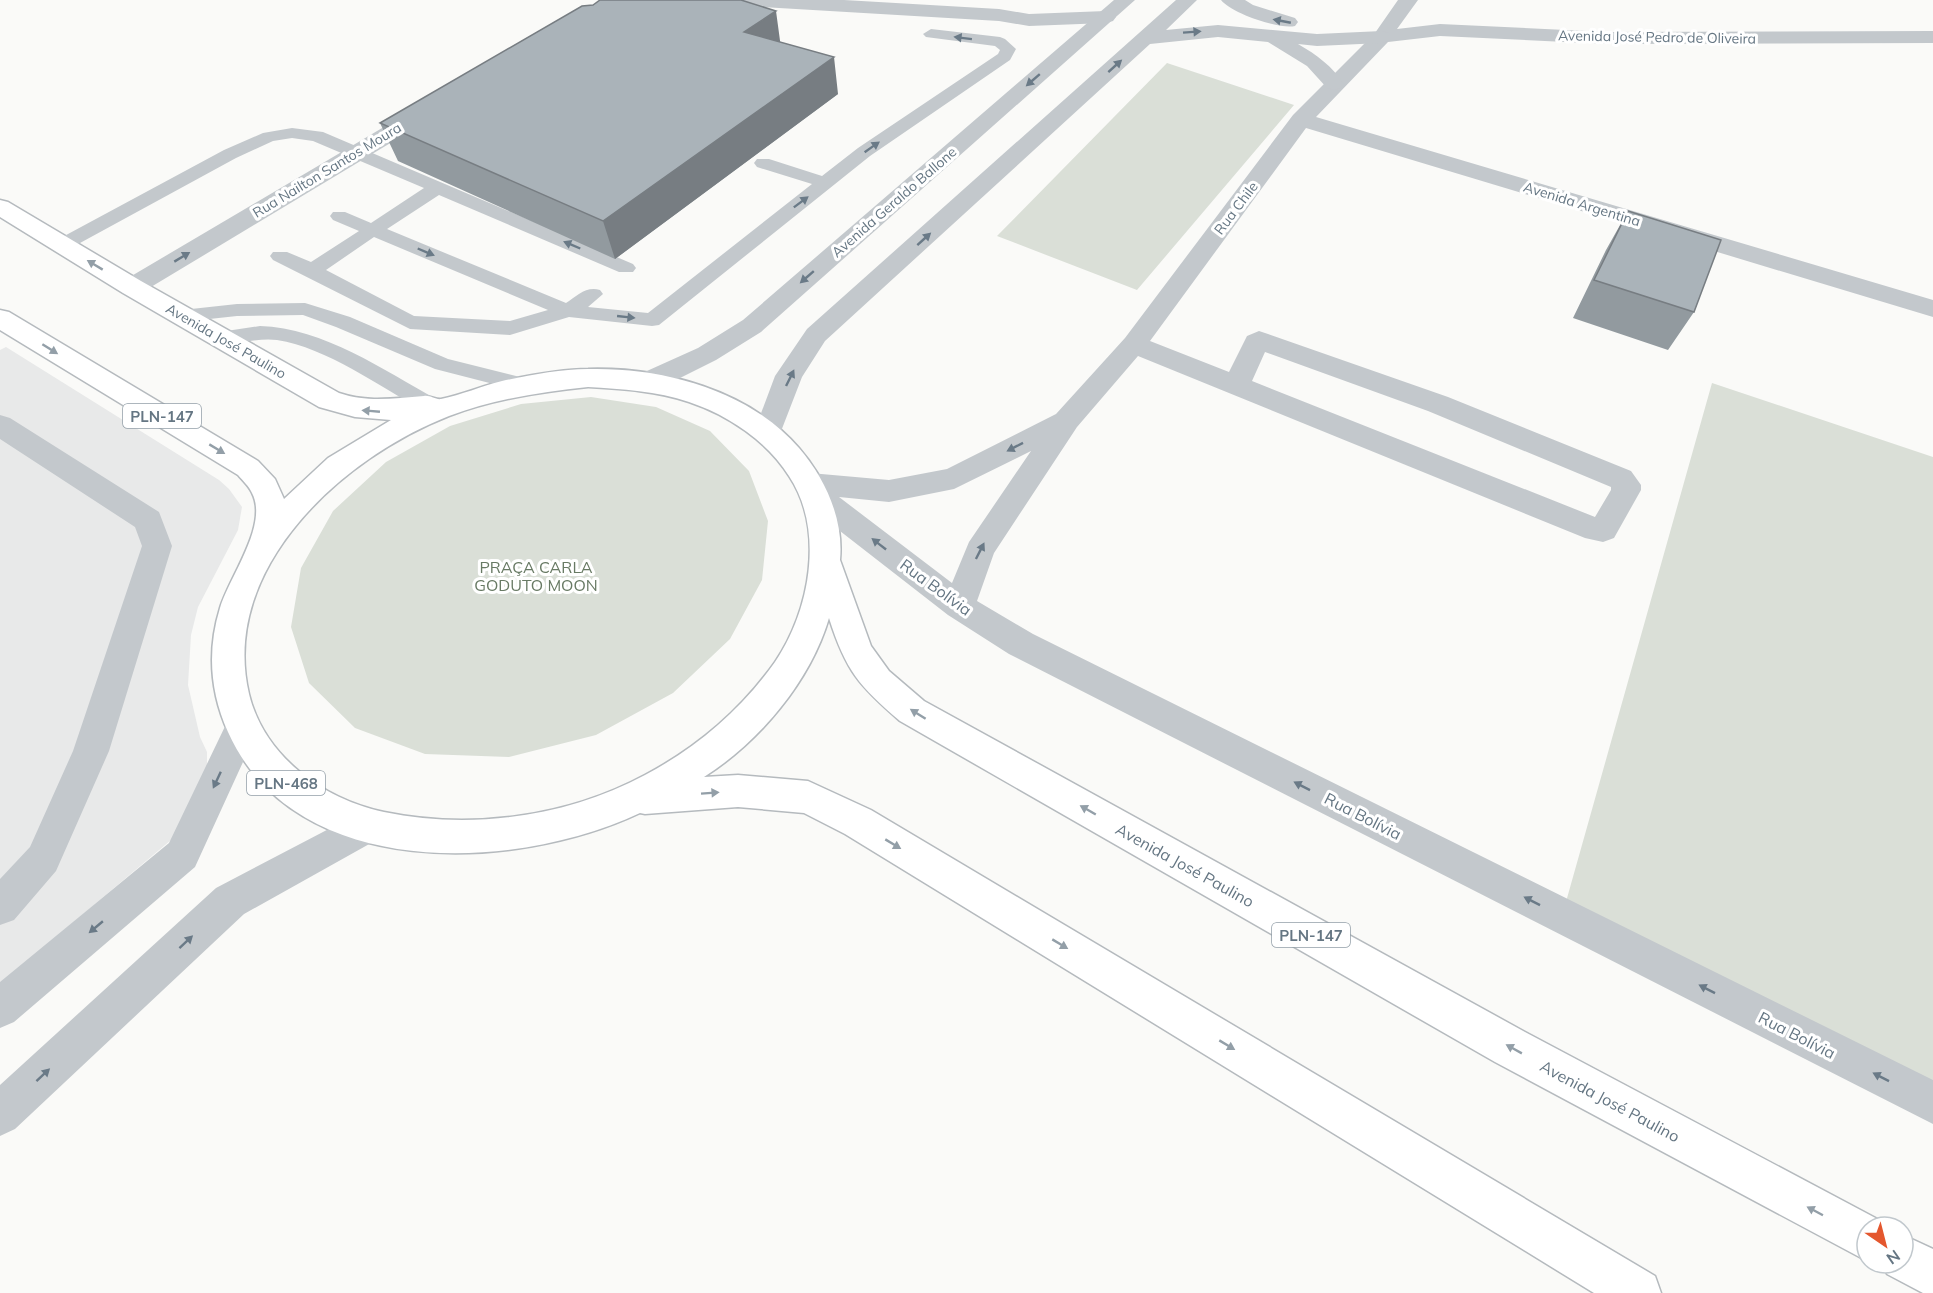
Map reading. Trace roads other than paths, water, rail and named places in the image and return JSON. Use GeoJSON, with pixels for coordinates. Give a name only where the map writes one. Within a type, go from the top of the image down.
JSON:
{"type":"FeatureCollection","features":[{"type":"Feature","properties":{"kind":"main road","name":"Avenida José Paulino"},"geometry":{"type":"LineString","coordinates":[[0,207],[132,287],[329,400],[355,410],[387,412],[470,398]]}},
{"type":"Feature","properties":{"kind":"main road","name":"PLN-147"},"geometry":{"type":"LineString","coordinates":[[0,318],[248,468],[264,483],[272,508],[263,547]]}},
{"type":"Feature","properties":{"kind":"main road","name":"PLN-468"},"geometry":{"type":"LineString","coordinates":[[588,378],[648,382],[693,393],[733,409],[768,432],[791,457],[812,490],[825,527],[827,562],[822,598],[808,635],[788,672],[759,709],[723,743],[680,773],[631,799],[579,819],[525,833],[469,838],[416,835],[367,826],[325,809],[289,787],[261,759],[242,727],[231,698],[228,668],[229,637],[236,606],[247,576],[263,547],[289,513],[319,483],[354,456],[430,413],[470,398],[525,385],[588,378]]}},
{"type":"Feature","properties":{"kind":"main road","name":"Avenida José Paulino"},"geometry":{"type":"LineString","coordinates":[[827,562],[856,651],[877,681],[912,711],[1510,1047],[1855,1232]]}},
{"type":"Feature","properties":{"kind":"main road"},"geometry":{"type":"LineString","coordinates":[[631,799],[738,791],[808,797],[858,822],[1638,1293]]}},
{"type":"Feature","properties":{"kind":"main road"},"geometry":{"type":"LineString","coordinates":[[1915,1264],[1933,1274]]}},
{"type":"Feature","properties":{"kind":"street"},"geometry":{"type":"LineString","coordinates":[[747,0],[999,15],[1029,20],[1106,17]]}},
{"type":"Feature","properties":{"kind":"street","name":"Avenida Geraldo Ballone"},"geometry":{"type":"LineString","coordinates":[[648,382],[707,354],[752,326],[1125,0]]}},
{"type":"Feature","properties":{"kind":"street"},"geometry":{"type":"LineString","coordinates":[[768,432],[789,376],[816,335],[1187,0]]}},
{"type":"Feature","properties":{"kind":"street"},"geometry":{"type":"LineString","coordinates":[[1231,0],[1246,9],[1276,21],[1382,37]]}},
{"type":"Feature","properties":{"kind":"street","name":"Rua Chile"},"geometry":{"type":"LineString","coordinates":[[959,606],[980,550],[1067,420],[1134,344],[1301,120],[1382,37],[1408,0]]}},
{"type":"Feature","properties":{"kind":"street"},"geometry":{"type":"LineString","coordinates":[[1029,20],[1058,37],[1069,49]]}},
{"type":"Feature","properties":{"kind":"street","name":"Avenida José Pedro de Oliveira"},"geometry":{"type":"LineString","coordinates":[[1382,37],[1440,30],[1607,38],[1933,37]]}},
{"type":"Feature","properties":{"kind":"street"},"geometry":{"type":"LineString","coordinates":[[1144,39],[1200,31],[1241,32],[1317,40],[1382,37]]}},
{"type":"Feature","properties":{"kind":"street"},"geometry":{"type":"LineString","coordinates":[[1241,32],[1274,39],[1289,46],[1314,62],[1334,84]]}},
{"type":"Feature","properties":{"kind":"street","name":"Rua Nailton Santos Moura"},"geometry":{"type":"LineString","coordinates":[[132,287],[445,100]]}},
{"type":"Feature","properties":{"kind":"street","name":"Avenida Argentina"},"geometry":{"type":"LineString","coordinates":[[1301,120],[1933,309]]}},
{"type":"Feature","properties":{"kind":"street"},"geometry":{"type":"LineString","coordinates":[[1134,344],[1236,386],[1596,530],[1603,530],[1626,490],[1622,479],[1611,474],[1438,404],[1259,340],[1236,386]]}},
{"type":"Feature","properties":{"kind":"street","name":"Rua Chile"},"geometry":{"type":"LineString","coordinates":[[812,490],[889,491],[954,478],[1067,420]]}},
{"type":"Feature","properties":{"kind":"street"},"geometry":{"type":"LineString","coordinates":[[0,425],[148,520],[157,546],[86,762],[43,859],[0,907]]}},
{"type":"Feature","properties":{"kind":"street","name":"Rua Bolívia"},"geometry":{"type":"LineString","coordinates":[[812,490],[959,606],[1021,644],[1933,1103]]}},
{"type":"Feature","properties":{"kind":"street"},"geometry":{"type":"LineString","coordinates":[[0,1008],[182,855],[242,727]]}},
{"type":"Feature","properties":{"kind":"street"},"geometry":{"type":"LineString","coordinates":[[0,1114],[231,901],[367,826]]}},
{"type":"Feature","properties":{"kind":"lane"},"geometry":{"type":"LineString","coordinates":[[339,216],[568,311],[652,320],[864,152],[1004,57],[1008,49],[1000,42],[932,34]]}},
{"type":"Feature","properties":{"kind":"lane"},"geometry":{"type":"LineString","coordinates":[[62,245],[230,154],[268,137],[292,133],[317,136],[626,268]]}},
{"type":"Feature","properties":{"kind":"lane"},"geometry":{"type":"LineString","coordinates":[[763,163],[826,183]]}},
{"type":"Feature","properties":{"kind":"lane"},"geometry":{"type":"LineString","coordinates":[[312,270],[437,188]]}},
{"type":"Feature","properties":{"kind":"lane"},"geometry":{"type":"LineString","coordinates":[[280,256],[312,270],[410,322],[510,328],[568,311],[593,294]]}},
{"type":"Feature","properties":{"kind":"lane"},"geometry":{"type":"LineString","coordinates":[[182,316],[237,310],[305,309],[343,322],[442,364],[525,385]]}},
{"type":"Feature","properties":{"kind":"lane"},"geometry":{"type":"LineString","coordinates":[[220,338],[246,332],[282,335],[317,345],[430,405]]}},
{"type":"Feature","properties":{"kind":"park label","name":"PRAÇA CARLA GODUTO MOON"},"geometry":{"type":"Point","coordinates":[536,576]}}]}
